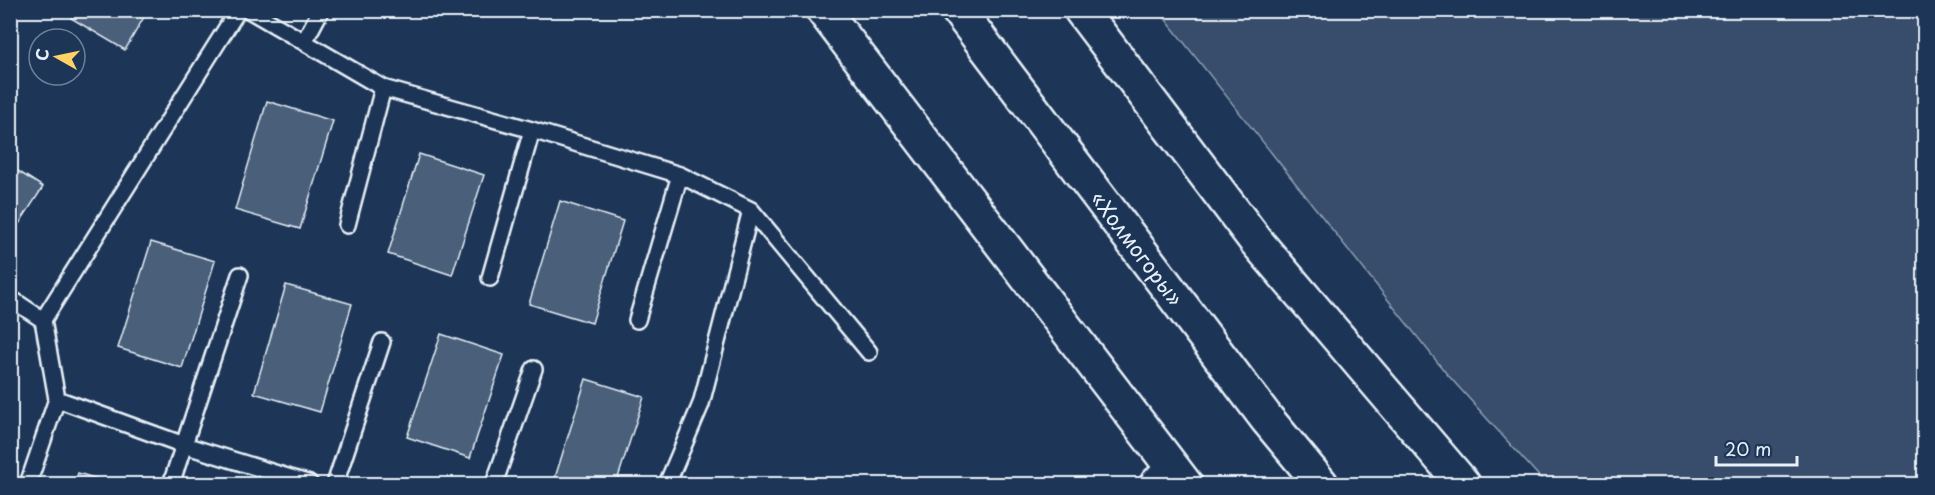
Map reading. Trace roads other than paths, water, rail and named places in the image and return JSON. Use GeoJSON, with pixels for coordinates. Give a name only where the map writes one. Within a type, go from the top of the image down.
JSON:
{"type":"FeatureCollection","features":[{"type":"Feature","properties":{"kind":"main road"},"geometry":{"type":"LineString","coordinates":[[823,10],[1172,480]]}},
{"type":"Feature","properties":{"kind":"main road","name":"«Холмогоры»"},"geometry":{"type":"LineString","coordinates":[[958,10],[1267,419],[1321,484]]}},
{"type":"Feature","properties":{"kind":"main road"},"geometry":{"type":"LineString","coordinates":[[1081,10],[1256,241],[1463,484]]}},
{"type":"Feature","properties":{"kind":"lane"},"geometry":{"type":"LineString","coordinates":[[28,484],[57,399],[43,320],[238,10]]}},
{"type":"Feature","properties":{"kind":"lane"},"geometry":{"type":"LineString","coordinates":[[249,10],[383,88],[532,129],[681,176],[751,210],[868,352]]}},
{"type":"Feature","properties":{"kind":"lane"},"geometry":{"type":"LineString","coordinates":[[304,42],[321,10]]}},
{"type":"Feature","properties":{"kind":"lane"},"geometry":{"type":"LineString","coordinates":[[347,225],[383,88]]}},
{"type":"Feature","properties":{"kind":"lane"},"geometry":{"type":"LineString","coordinates":[[490,278],[532,129]]}},
{"type":"Feature","properties":{"kind":"lane"},"geometry":{"type":"LineString","coordinates":[[637,320],[681,176]]}},
{"type":"Feature","properties":{"kind":"lane"},"geometry":{"type":"LineString","coordinates":[[667,484],[701,404],[751,210]]}},
{"type":"Feature","properties":{"kind":"lane"},"geometry":{"type":"LineString","coordinates":[[171,484],[240,275]]}},
{"type":"Feature","properties":{"kind":"lane"},"geometry":{"type":"LineString","coordinates":[[10,298],[43,320]]}},
{"type":"Feature","properties":{"kind":"lane"},"geometry":{"type":"LineString","coordinates":[[335,484],[382,342]]}},
{"type":"Feature","properties":{"kind":"lane"},"geometry":{"type":"LineString","coordinates":[[494,484],[534,369]]}},
{"type":"Feature","properties":{"kind":"lane"},"geometry":{"type":"LineString","coordinates":[[57,399],[184,445],[310,484]]}}]}
